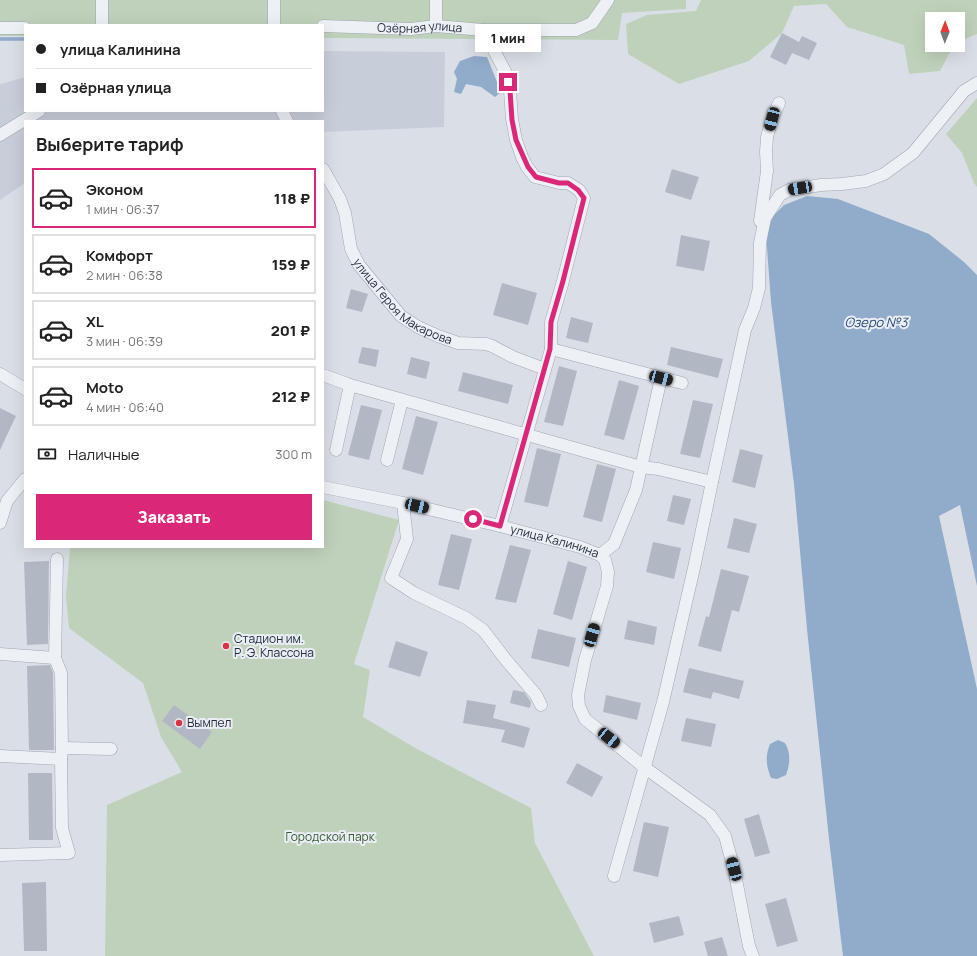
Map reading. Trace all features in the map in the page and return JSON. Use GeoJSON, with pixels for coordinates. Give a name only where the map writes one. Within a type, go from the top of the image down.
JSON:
{"type":"FeatureCollection","features":[{"type":"Feature","properties":{"kind":"street"},"geometry":{"type":"LineString","coordinates":[[102,0],[102,24]]}},
{"type":"Feature","properties":{"kind":"street"},"geometry":{"type":"LineString","coordinates":[[274,0],[274,24]]}},
{"type":"Feature","properties":{"kind":"street"},"geometry":{"type":"LineString","coordinates":[[436,0],[436,26]]}},
{"type":"Feature","properties":{"kind":"street","name":"Озёрная улица"},"geometry":{"type":"LineString","coordinates":[[324,26],[411,29],[436,26],[483,30],[576,30],[592,24],[608,0]]}},
{"type":"Feature","properties":{"kind":"street"},"geometry":{"type":"LineString","coordinates":[[0,28],[24,28]]}},
{"type":"Feature","properties":{"kind":"street"},"geometry":{"type":"LineString","coordinates":[[483,30],[506,73],[510,91],[512,120],[516,140],[528,167],[536,177],[559,183],[568,183],[578,190],[584,198],[551,322],[550,349],[545,369],[500,526]]}},
{"type":"Feature","properties":{"kind":"street"},"geometry":{"type":"LineString","coordinates":[[761,232],[765,218],[772,206],[780,195],[789,190],[821,185],[866,181],[884,174],[913,153],[964,91],[977,83]]}},
{"type":"Feature","properties":{"kind":"street"},"geometry":{"type":"LineString","coordinates":[[614,876],[666,687],[694,568],[745,330],[754,308],[759,288],[760,224],[767,171],[767,137],[772,119],[779,103]]}},
{"type":"Feature","properties":{"kind":"street"},"geometry":{"type":"LineString","coordinates":[[24,120],[37,112]]}},
{"type":"Feature","properties":{"kind":"street"},"geometry":{"type":"LineString","coordinates":[[0,135],[24,120]]}},
{"type":"Feature","properties":{"kind":"street","name":"улица Героя Макарова"},"geometry":{"type":"LineString","coordinates":[[324,171],[340,199],[345,212],[351,249],[359,265],[401,316],[438,336],[458,343],[486,344],[513,357],[545,369]]}},
{"type":"Feature","properties":{"kind":"street"},"geometry":{"type":"LineString","coordinates":[[550,349],[682,384]]}},
{"type":"Feature","properties":{"kind":"street"},"geometry":{"type":"LineString","coordinates":[[0,374],[24,388]]}},
{"type":"Feature","properties":{"kind":"street"},"geometry":{"type":"LineString","coordinates":[[324,375],[350,385],[641,467],[658,469],[712,482]]}},
{"type":"Feature","properties":{"kind":"street"},"geometry":{"type":"LineString","coordinates":[[600,555],[614,544],[636,490],[661,378]]}},
{"type":"Feature","properties":{"kind":"street"},"geometry":{"type":"LineString","coordinates":[[336,450],[350,385]]}},
{"type":"Feature","properties":{"kind":"street"},"geometry":{"type":"LineString","coordinates":[[387,460],[402,400]]}},
{"type":"Feature","properties":{"kind":"street"},"geometry":{"type":"LineString","coordinates":[[0,523],[7,501],[24,480]]}},
{"type":"Feature","properties":{"kind":"street","name":"улица Калинина"},"geometry":{"type":"LineString","coordinates":[[324,487],[403,503],[500,526],[580,547],[600,555],[605,560],[608,572],[607,586],[585,660],[578,695],[579,706],[585,719],[644,767],[710,815],[725,836],[734,869],[748,939],[753,956]]}},
{"type":"Feature","properties":{"kind":"street"},"geometry":{"type":"LineString","coordinates":[[403,503],[407,539],[391,578],[414,594],[466,618],[483,630],[536,695],[541,705]]}},
{"type":"Feature","properties":{"kind":"street"},"geometry":{"type":"LineString","coordinates":[[0,855],[69,853],[62,828],[61,673],[55,658],[57,559]]}},
{"type":"Feature","properties":{"kind":"street"},"geometry":{"type":"LineString","coordinates":[[0,654],[55,658]]}},
{"type":"Feature","properties":{"kind":"street"},"geometry":{"type":"LineString","coordinates":[[0,756],[111,749]]}},
{"type":"Feature","properties":{"kind":"shaded area"},"geometry":{"type":"Polygon","coordinates":[[[324,51],[445,52],[444,127],[324,132],[324,120],[24,120],[24,184],[0,200],[0,84],[24,77],[24,112],[324,112],[324,51]]]}},
{"type":"Feature","properties":{"kind":"green space"},"geometry":{"type":"Polygon","coordinates":[[[0,0],[686,0],[686,9],[622,13],[618,40],[324,38],[324,24],[24,24],[24,36],[0,36],[0,0]]]}},
{"type":"Feature","properties":{"kind":"green space"},"geometry":{"type":"Polygon","coordinates":[[[701,0],[977,0],[977,34],[965,39],[965,12],[925,12],[925,52],[950,52],[940,71],[909,74],[904,45],[847,27],[826,4],[794,6],[782,33],[749,61],[679,84],[628,54],[626,24],[647,15],[696,11],[701,0]]]}},
{"type":"Feature","properties":{"kind":"green space"},"geometry":{"type":"Polygon","coordinates":[[[977,98],[977,187],[962,153],[946,134],[977,98]]]}},
{"type":"Feature","properties":{"kind":"green space","name":"Городской парк"},"geometry":{"type":"Polygon","coordinates":[[[324,500],[399,520],[354,664],[370,670],[363,717],[417,749],[531,808],[535,843],[594,956],[105,956],[107,805],[182,772],[161,737],[143,683],[69,628],[66,596],[70,548],[324,548],[324,500]]]}},
{"type":"Feature","properties":{"kind":"water"},"geometry":{"type":"Polygon","coordinates":[[[474,56],[487,57],[501,92],[495,97],[481,87],[466,84],[461,94],[454,92],[457,79],[454,72],[460,61],[474,56]]]}},
{"type":"Feature","properties":{"kind":"water","name":"Озеро №3"},"geometry":{"type":"Polygon","coordinates":[[[807,196],[838,199],[929,234],[964,262],[977,275],[977,586],[960,505],[939,516],[977,689],[977,956],[843,956],[807,629],[794,484],[771,302],[766,234],[773,216],[784,205],[807,196]]]}},
{"type":"Feature","properties":{"kind":"water"},"geometry":{"type":"Polygon","coordinates":[[[778,740],[785,743],[789,759],[786,775],[777,779],[771,778],[767,765],[767,757],[770,744],[778,740]]]}},
{"type":"Feature","properties":{"kind":"building"},"geometry":{"type":"Polygon","coordinates":[[[782,33],[799,42],[802,36],[817,43],[809,60],[792,53],[786,65],[770,57],[782,33]]]}},
{"type":"Feature","properties":{"kind":"building"},"geometry":{"type":"Polygon","coordinates":[[[672,169],[699,177],[691,200],[665,192],[672,169]]]}},
{"type":"Feature","properties":{"kind":"building"},"geometry":{"type":"Polygon","coordinates":[[[681,235],[710,241],[704,271],[676,266],[681,235]]]}},
{"type":"Feature","properties":{"kind":"building"},"geometry":{"type":"Polygon","coordinates":[[[502,283],[537,293],[528,325],[493,315],[502,283]]]}},
{"type":"Feature","properties":{"kind":"building"},"geometry":{"type":"Polygon","coordinates":[[[351,289],[368,294],[362,312],[346,308],[351,289]]]}},
{"type":"Feature","properties":{"kind":"building"},"geometry":{"type":"Polygon","coordinates":[[[571,317],[593,323],[588,343],[566,338],[571,317]]]}},
{"type":"Feature","properties":{"kind":"building"},"geometry":{"type":"Polygon","coordinates":[[[362,347],[379,350],[376,367],[358,363],[362,347]]]}},
{"type":"Feature","properties":{"kind":"building"},"geometry":{"type":"Polygon","coordinates":[[[671,347],[723,359],[718,378],[667,365],[671,347]]]}},
{"type":"Feature","properties":{"kind":"building"},"geometry":{"type":"Polygon","coordinates":[[[411,357],[430,362],[426,379],[407,374],[411,357]]]}},
{"type":"Feature","properties":{"kind":"building"},"geometry":{"type":"Polygon","coordinates":[[[559,366],[577,371],[563,426],[544,422],[559,366]]]}},
{"type":"Feature","properties":{"kind":"building"},"geometry":{"type":"Polygon","coordinates":[[[463,372],[513,385],[508,404],[458,391],[463,372]]]}},
{"type":"Feature","properties":{"kind":"building"},"geometry":{"type":"Polygon","coordinates":[[[619,380],[639,386],[624,440],[604,435],[619,380]]]}},
{"type":"Feature","properties":{"kind":"building"},"geometry":{"type":"Polygon","coordinates":[[[693,400],[713,404],[700,458],[680,454],[693,400]]]}},
{"type":"Feature","properties":{"kind":"building"},"geometry":{"type":"Polygon","coordinates":[[[361,405],[382,410],[369,460],[348,455],[361,405]]]}},
{"type":"Feature","properties":{"kind":"building"},"geometry":{"type":"Polygon","coordinates":[[[0,408],[16,416],[0,450],[0,408]]]}},
{"type":"Feature","properties":{"kind":"building"},"geometry":{"type":"Polygon","coordinates":[[[416,416],[438,422],[423,475],[402,469],[416,416]]]}},
{"type":"Feature","properties":{"kind":"building"},"geometry":{"type":"Polygon","coordinates":[[[537,448],[561,454],[548,507],[524,502],[537,448]]]}},
{"type":"Feature","properties":{"kind":"building"},"geometry":{"type":"Polygon","coordinates":[[[740,449],[763,455],[755,488],[732,482],[740,449]]]}},
{"type":"Feature","properties":{"kind":"building"},"geometry":{"type":"Polygon","coordinates":[[[597,464],[616,469],[602,522],[583,517],[597,464]]]}},
{"type":"Feature","properties":{"kind":"building"},"geometry":{"type":"Polygon","coordinates":[[[673,495],[691,499],[684,525],[667,521],[673,495]]]}},
{"type":"Feature","properties":{"kind":"building"},"geometry":{"type":"Polygon","coordinates":[[[734,518],[757,524],[749,553],[727,548],[734,518]]]}},
{"type":"Feature","properties":{"kind":"building"},"geometry":{"type":"Polygon","coordinates":[[[451,534],[472,539],[459,590],[438,585],[451,534]]]}},
{"type":"Feature","properties":{"kind":"building"},"geometry":{"type":"Polygon","coordinates":[[[653,542],[681,548],[674,579],[646,572],[653,542]]]}},
{"type":"Feature","properties":{"kind":"building"},"geometry":{"type":"Polygon","coordinates":[[[510,545],[531,550],[516,603],[495,599],[510,545]]]}},
{"type":"Feature","properties":{"kind":"building"},"geometry":{"type":"Polygon","coordinates":[[[49,561],[48,644],[27,645],[24,562],[49,561]]]}},
{"type":"Feature","properties":{"kind":"building"},"geometry":{"type":"Polygon","coordinates":[[[568,561],[587,567],[572,620],[553,614],[568,561]]]}},
{"type":"Feature","properties":{"kind":"building"},"geometry":{"type":"Polygon","coordinates":[[[721,569],[749,576],[739,612],[732,610],[721,652],[698,646],[706,616],[709,617],[721,569]]]}},
{"type":"Feature","properties":{"kind":"building"},"geometry":{"type":"Polygon","coordinates":[[[628,620],[657,627],[654,645],[624,639],[628,620]]]}},
{"type":"Feature","properties":{"kind":"building"},"geometry":{"type":"Polygon","coordinates":[[[538,629],[576,638],[569,667],[531,658],[538,629]]]}},
{"type":"Feature","properties":{"kind":"building"},"geometry":{"type":"Polygon","coordinates":[[[396,641],[428,652],[420,677],[388,667],[396,641]]]}},
{"type":"Feature","properties":{"kind":"building"},"geometry":{"type":"Polygon","coordinates":[[[50,665],[53,673],[54,750],[29,750],[27,666],[50,665]]]}},
{"type":"Feature","properties":{"kind":"building"},"geometry":{"type":"Polygon","coordinates":[[[689,668],[744,681],[739,699],[713,692],[711,699],[683,692],[689,668]]]}},
{"type":"Feature","properties":{"kind":"building"},"geometry":{"type":"Polygon","coordinates":[[[513,690],[524,692],[531,702],[530,708],[510,703],[513,690]]]}},
{"type":"Feature","properties":{"kind":"building"},"geometry":{"type":"Polygon","coordinates":[[[606,695],[641,703],[637,720],[603,712],[606,695]]]}},
{"type":"Feature","properties":{"kind":"building"},"geometry":{"type":"Polygon","coordinates":[[[467,700],[496,705],[493,718],[530,728],[524,748],[501,742],[505,730],[463,723],[467,700]]]}},
{"type":"Feature","properties":{"kind":"building"},"geometry":{"type":"Polygon","coordinates":[[[174,705],[212,732],[200,749],[162,721],[174,705]]]}},
{"type":"Feature","properties":{"kind":"building"},"geometry":{"type":"Polygon","coordinates":[[[686,718],[716,724],[711,747],[681,741],[686,718]]]}},
{"type":"Feature","properties":{"kind":"building"},"geometry":{"type":"Polygon","coordinates":[[[577,763],[603,777],[592,797],[566,783],[577,763]]]}},
{"type":"Feature","properties":{"kind":"building"},"geometry":{"type":"Polygon","coordinates":[[[28,773],[52,773],[53,840],[29,840],[28,773]]]}},
{"type":"Feature","properties":{"kind":"building"},"geometry":{"type":"Polygon","coordinates":[[[759,814],[770,853],[755,857],[744,819],[759,814]]]}},
{"type":"Feature","properties":{"kind":"building"},"geometry":{"type":"Polygon","coordinates":[[[644,822],[669,827],[658,877],[633,871],[644,822]]]}},
{"type":"Feature","properties":{"kind":"building"},"geometry":{"type":"Polygon","coordinates":[[[46,882],[47,951],[24,951],[22,883],[46,882]]]}},
{"type":"Feature","properties":{"kind":"building"},"geometry":{"type":"Polygon","coordinates":[[[786,898],[798,941],[777,947],[765,904],[786,898]]]}},
{"type":"Feature","properties":{"kind":"building"},"geometry":{"type":"Polygon","coordinates":[[[679,916],[684,935],[654,943],[649,923],[679,916]]]}},
{"type":"Feature","properties":{"kind":"building"},"geometry":{"type":"Polygon","coordinates":[[[722,937],[728,956],[708,956],[704,942],[722,937]]]}},
{"type":"Feature","properties":{"kind":"waterway"},"geometry":{"type":"LineString","coordinates":[[0,39],[24,39]]}},
{"type":"Feature","properties":{"kind":"place","name":"Стадион им. Р. Э. Классона"},"geometry":{"type":"Point","coordinates":[226,646]}},
{"type":"Feature","properties":{"kind":"place","name":"Вымпел"},"geometry":{"type":"Point","coordinates":[179,723]}},
{"type":"Feature","properties":{"kind":"route"},"geometry":{"type":"LineString","coordinates":[[473,519],[500,526],[550,349],[551,322],[584,198],[578,190],[568,183],[559,183],[536,177],[528,167],[522,157],[516,140],[512,120],[512,108],[508,82]]}}]}
